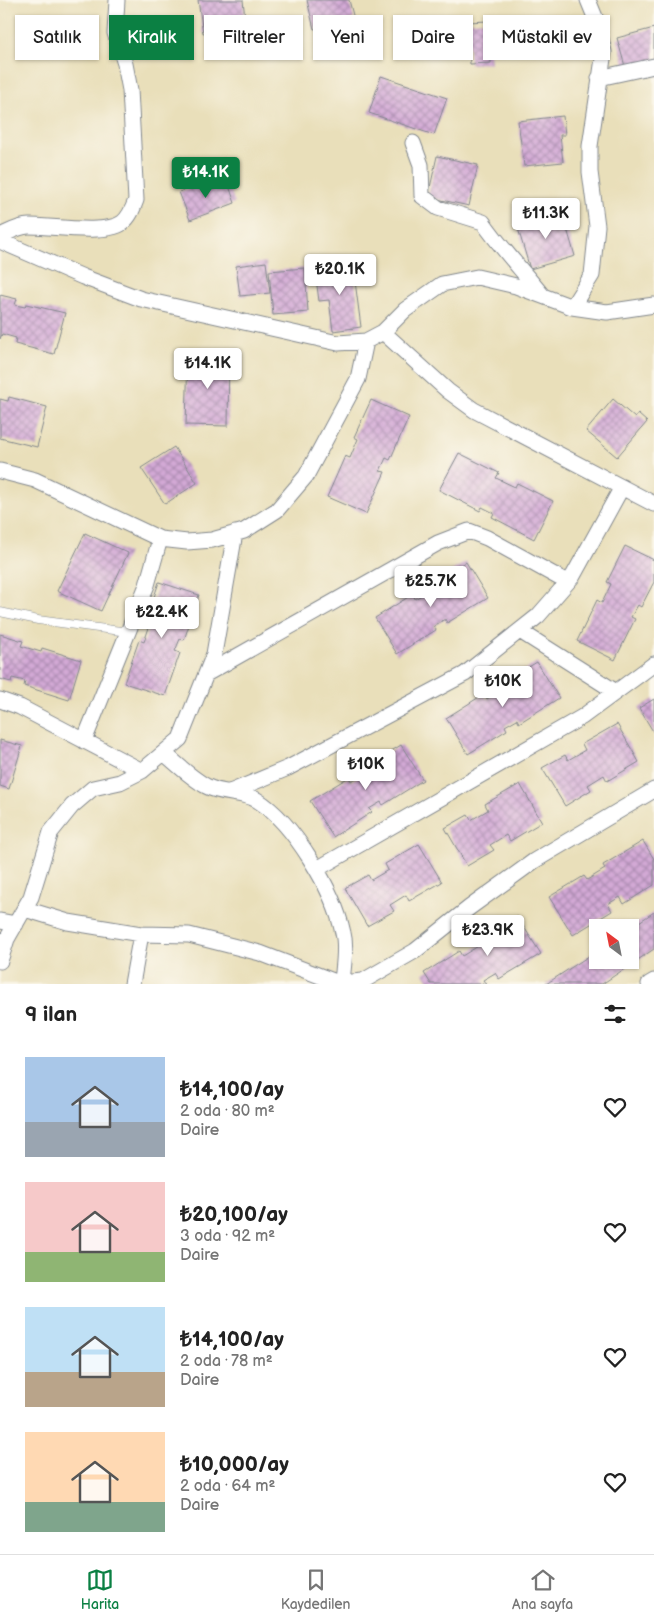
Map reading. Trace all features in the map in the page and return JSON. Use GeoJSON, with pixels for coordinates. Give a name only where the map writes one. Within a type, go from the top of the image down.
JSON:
{"type":"FeatureCollection","features":[{"type":"Feature","properties":{"kind":"street"},"geometry":{"type":"LineString","coordinates":[[0,236],[29,226],[108,228],[121,224],[130,215],[136,200],[130,90],[125,64],[114,33],[117,0]]}},
{"type":"Feature","properties":{"kind":"street"},"geometry":{"type":"LineString","coordinates":[[572,307],[592,275],[597,226],[590,172],[590,146],[604,52],[597,22],[588,0]]}},
{"type":"Feature","properties":{"kind":"street"},"geometry":{"type":"LineString","coordinates":[[600,78],[654,66]]}},
{"type":"Feature","properties":{"kind":"street"},"geometry":{"type":"LineString","coordinates":[[413,143],[421,164],[422,196],[438,208],[483,222],[500,248],[519,266],[542,295]]}},
{"type":"Feature","properties":{"kind":"street"},"geometry":{"type":"LineString","coordinates":[[0,240],[83,278],[140,300],[338,344],[366,341],[383,332],[405,310],[442,284],[477,277],[516,286],[572,307],[607,312],[654,305]]}},
{"type":"Feature","properties":{"kind":"street"},"geometry":{"type":"LineString","coordinates":[[383,332],[448,391],[474,410],[654,504]]}},
{"type":"Feature","properties":{"kind":"street"},"geometry":{"type":"LineString","coordinates":[[0,471],[36,480],[160,538],[187,542],[212,540],[244,530],[277,510],[306,476],[358,379],[366,341]]}},
{"type":"Feature","properties":{"kind":"street"},"geometry":{"type":"LineString","coordinates":[[228,793],[288,768],[464,674],[520,631],[538,616],[568,582],[622,487]]}},
{"type":"Feature","properties":{"kind":"street"},"geometry":{"type":"LineString","coordinates":[[206,674],[438,543],[469,531],[487,538],[568,582]]}},
{"type":"Feature","properties":{"kind":"street"},"geometry":{"type":"LineString","coordinates":[[0,961],[16,924],[31,897],[51,832],[72,806],[93,788],[120,782],[142,771],[180,739],[214,654],[235,533]]}},
{"type":"Feature","properties":{"kind":"street"},"geometry":{"type":"LineString","coordinates":[[84,740],[147,585],[160,538]]}},
{"type":"Feature","properties":{"kind":"street"},"geometry":{"type":"LineString","coordinates":[[520,631],[616,692]]}},
{"type":"Feature","properties":{"kind":"street"},"geometry":{"type":"LineString","coordinates":[[317,869],[582,717],[654,664]]}},
{"type":"Feature","properties":{"kind":"street"},"geometry":{"type":"LineString","coordinates":[[0,700],[20,707],[142,771]]}},
{"type":"Feature","properties":{"kind":"street"},"geometry":{"type":"LineString","coordinates":[[164,753],[207,787],[228,793],[247,795],[259,801],[291,834],[317,869],[336,906],[344,935],[342,983]]}},
{"type":"Feature","properties":{"kind":"street"},"geometry":{"type":"LineString","coordinates":[[24,909],[68,922],[141,934],[189,935],[260,953],[342,983],[363,981],[415,951],[469,908],[534,861],[654,790]]}},
{"type":"Feature","properties":{"kind":"street"},"geometry":{"type":"LineString","coordinates":[[0,921],[16,924]]}},
{"type":"Feature","properties":{"kind":"street"},"geometry":{"type":"LineString","coordinates":[[132,984],[141,934]]}},
{"type":"Feature","properties":{"kind":"street"},"geometry":{"type":"LineString","coordinates":[[649,984],[654,981]]}},
{"type":"Feature","properties":{"kind":"lane"},"geometry":{"type":"LineString","coordinates":[[0,612],[38,620],[128,632]]}},
{"type":"Feature","properties":{"kind":"building"},"geometry":{"type":"Polygon","coordinates":[[[198,0],[243,0],[245,15],[204,15],[203,33],[198,0]]]}},
{"type":"Feature","properties":{"kind":"building"},"geometry":{"type":"Polygon","coordinates":[[[307,0],[349,0],[353,15],[313,15],[313,25],[307,0]]]}},
{"type":"Feature","properties":{"kind":"building"},"geometry":{"type":"Polygon","coordinates":[[[483,21],[483,60],[491,60],[491,63],[470,64],[470,60],[473,60],[473,22],[483,21]]]}},
{"type":"Feature","properties":{"kind":"building"},"geometry":{"type":"Polygon","coordinates":[[[654,28],[654,63],[626,70],[617,38],[654,28]]]}},
{"type":"Feature","properties":{"kind":"building"},"geometry":{"type":"Polygon","coordinates":[[[381,76],[447,98],[434,135],[369,113],[381,76]]]}},
{"type":"Feature","properties":{"kind":"building"},"geometry":{"type":"Polygon","coordinates":[[[563,116],[565,135],[560,135],[563,162],[524,166],[518,121],[563,116]]]}},
{"type":"Feature","properties":{"kind":"building"},"geometry":{"type":"Polygon","coordinates":[[[437,156],[478,165],[469,206],[428,197],[437,156]]]}},
{"type":"Feature","properties":{"kind":"building"},"geometry":{"type":"Polygon","coordinates":[[[227,180],[235,203],[190,220],[179,192],[207,181],[210,187],[227,180]]]}},
{"type":"Feature","properties":{"kind":"building"},"geometry":{"type":"Polygon","coordinates":[[[562,212],[575,256],[530,269],[517,225],[562,212]]]}},
{"type":"Feature","properties":{"kind":"building"},"geometry":{"type":"Polygon","coordinates":[[[266,262],[270,293],[240,296],[236,266],[266,262]]]}},
{"type":"Feature","properties":{"kind":"building"},"geometry":{"type":"Polygon","coordinates":[[[353,266],[361,327],[333,331],[329,300],[319,301],[315,271],[353,266]]]}},
{"type":"Feature","properties":{"kind":"building"},"geometry":{"type":"Polygon","coordinates":[[[305,268],[308,312],[273,315],[269,271],[305,268]]]}},
{"type":"Feature","properties":{"kind":"building"},"geometry":{"type":"Polygon","coordinates":[[[0,295],[17,299],[15,305],[25,307],[26,304],[65,313],[54,354],[15,344],[16,338],[2,334],[0,339],[0,295]]]}},
{"type":"Feature","properties":{"kind":"building"},"geometry":{"type":"Polygon","coordinates":[[[188,353],[229,354],[228,426],[186,425],[188,353]]]}},
{"type":"Feature","properties":{"kind":"building"},"geometry":{"type":"Polygon","coordinates":[[[9,397],[47,407],[37,447],[0,438],[0,399],[8,401],[9,397]]]}},
{"type":"Feature","properties":{"kind":"building"},"geometry":{"type":"Polygon","coordinates":[[[613,399],[635,418],[638,414],[647,422],[617,457],[586,431],[613,399]]]}},
{"type":"Feature","properties":{"kind":"building"},"geometry":{"type":"Polygon","coordinates":[[[371,400],[409,417],[390,460],[386,458],[380,471],[385,472],[366,514],[327,497],[345,456],[350,458],[358,439],[354,437],[371,400]]]}},
{"type":"Feature","properties":{"kind":"building"},"geometry":{"type":"Polygon","coordinates":[[[174,447],[197,483],[165,504],[141,468],[174,447]]]}},
{"type":"Feature","properties":{"kind":"building"},"geometry":{"type":"Polygon","coordinates":[[[459,453],[499,473],[496,478],[515,487],[517,483],[553,501],[534,539],[492,517],[494,513],[482,507],[480,511],[439,490],[459,453]]]}},
{"type":"Feature","properties":{"kind":"building"},"geometry":{"type":"Polygon","coordinates":[[[85,533],[128,553],[101,611],[57,591],[85,533]]]}},
{"type":"Feature","properties":{"kind":"building"},"geometry":{"type":"Polygon","coordinates":[[[625,546],[654,560],[654,582],[641,607],[638,605],[631,617],[635,619],[615,660],[577,641],[597,600],[602,603],[611,584],[607,582],[625,546]]]}},
{"type":"Feature","properties":{"kind":"building"},"geometry":{"type":"Polygon","coordinates":[[[466,562],[488,598],[447,623],[445,619],[434,626],[436,630],[397,654],[375,618],[413,594],[415,599],[433,588],[431,584],[466,562]]]}},
{"type":"Feature","properties":{"kind":"building"},"geometry":{"type":"Polygon","coordinates":[[[159,582],[199,595],[184,640],[180,639],[175,651],[180,653],[165,696],[124,683],[139,640],[144,642],[151,622],[146,621],[159,582]]]}},
{"type":"Feature","properties":{"kind":"building"},"geometry":{"type":"Polygon","coordinates":[[[0,634],[23,641],[21,646],[41,652],[42,648],[81,660],[69,700],[24,686],[25,681],[12,678],[11,682],[0,679],[0,634]]]}},
{"type":"Feature","properties":{"kind":"building"},"geometry":{"type":"Polygon","coordinates":[[[537,662],[559,698],[519,723],[517,719],[505,726],[507,730],[468,754],[446,718],[484,694],[487,699],[505,687],[502,683],[537,662]]]}},
{"type":"Feature","properties":{"kind":"building"},"geometry":{"type":"Polygon","coordinates":[[[654,699],[654,733],[639,708],[654,699]]]}},
{"type":"Feature","properties":{"kind":"building"},"geometry":{"type":"Polygon","coordinates":[[[617,724],[639,762],[607,781],[604,775],[588,785],[591,790],[565,806],[542,768],[565,755],[568,760],[585,750],[582,744],[617,724]]]}},
{"type":"Feature","properties":{"kind":"building"},"geometry":{"type":"Polygon","coordinates":[[[0,740],[22,746],[9,789],[0,786],[0,740]]]}},
{"type":"Feature","properties":{"kind":"building"},"geometry":{"type":"Polygon","coordinates":[[[401,745],[423,780],[383,805],[381,802],[369,809],[372,812],[333,837],[310,801],[349,777],[351,781],[369,770],[367,766],[401,745]]]}},
{"type":"Feature","properties":{"kind":"building"},"geometry":{"type":"Polygon","coordinates":[[[520,784],[542,822],[510,841],[506,835],[490,845],[494,850],[467,866],[445,828],[468,815],[471,820],[488,810],[485,804],[520,784]]]}},
{"type":"Feature","properties":{"kind":"building"},"geometry":{"type":"Polygon","coordinates":[[[643,841],[654,859],[654,885],[624,904],[620,897],[608,904],[612,911],[599,919],[589,919],[589,925],[573,935],[549,897],[584,876],[587,880],[605,869],[603,865],[643,841]]]}},
{"type":"Feature","properties":{"kind":"building"},"geometry":{"type":"Polygon","coordinates":[[[419,844],[442,882],[409,901],[406,895],[390,905],[394,911],[367,926],[345,888],[368,875],[371,880],[388,870],[385,864],[419,844]]]}},
{"type":"Feature","properties":{"kind":"building"},"geometry":{"type":"Polygon","coordinates":[[[654,912],[654,949],[639,959],[639,922],[654,912]]]}},
{"type":"Feature","properties":{"kind":"building"},"geometry":{"type":"Polygon","coordinates":[[[517,916],[541,954],[499,979],[495,973],[483,980],[486,984],[431,984],[424,973],[459,951],[462,956],[480,945],[477,941],[517,916]]]}},
{"type":"Feature","properties":{"kind":"building"},"geometry":{"type":"Polygon","coordinates":[[[589,956],[589,969],[624,969],[602,984],[546,984],[589,956]]]}}]}
